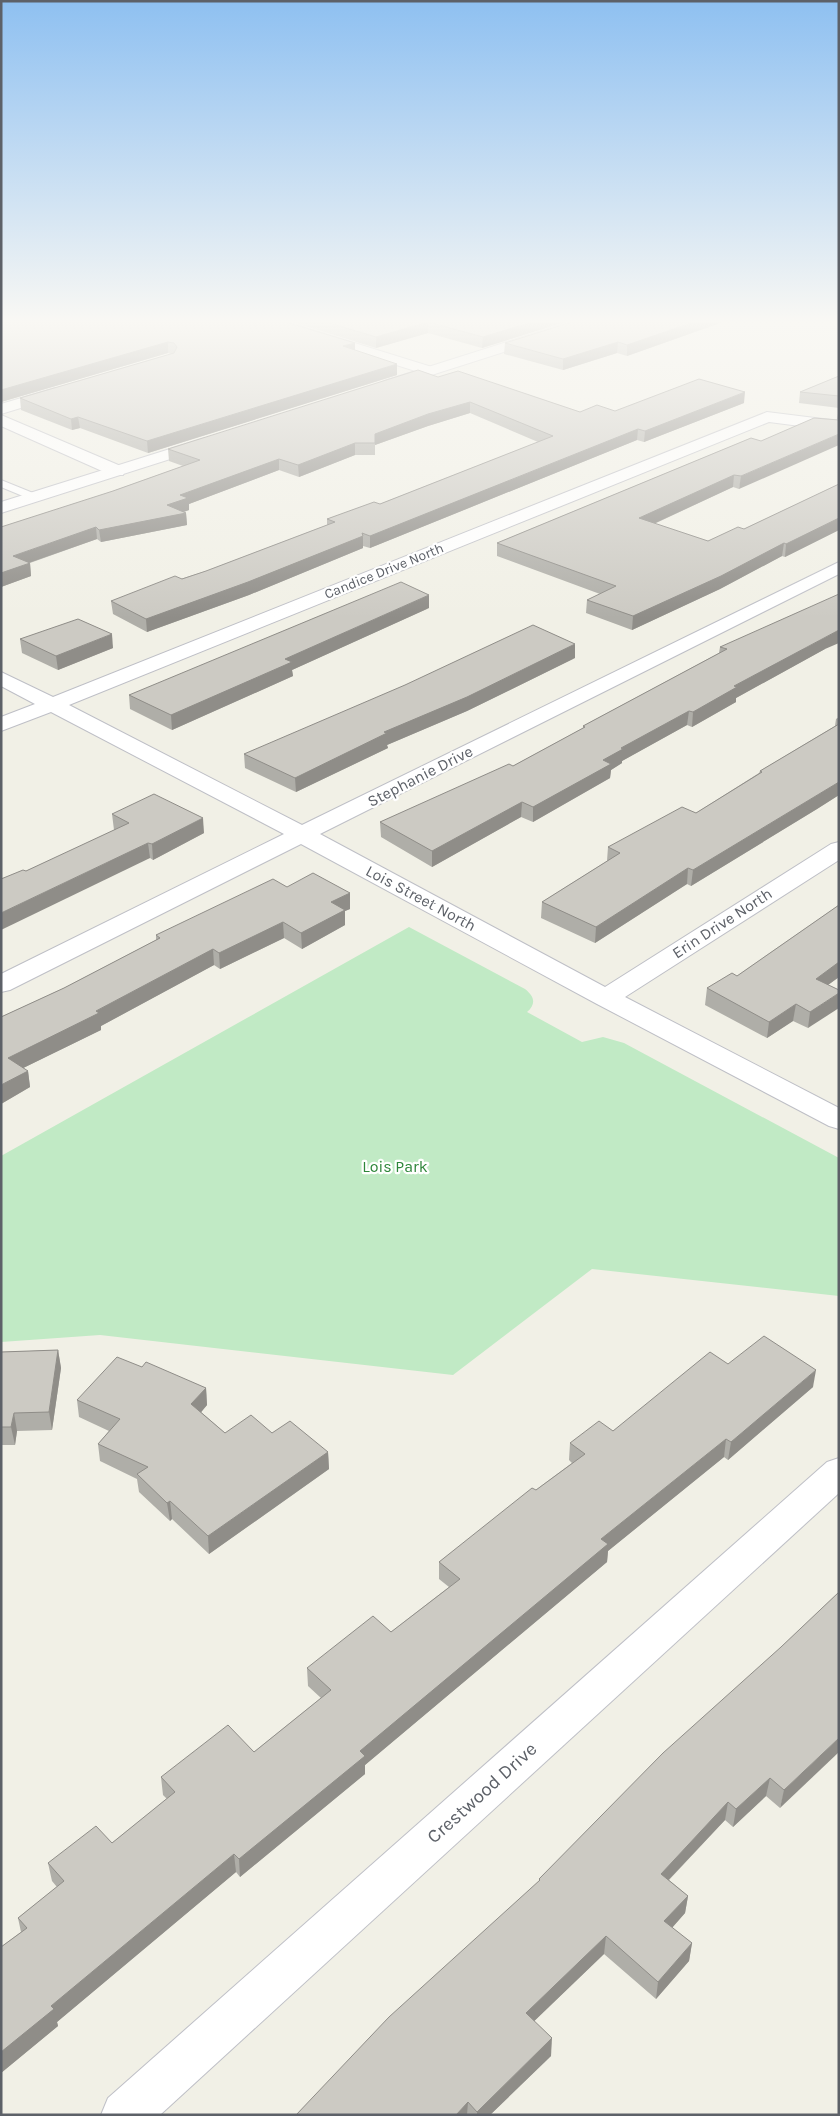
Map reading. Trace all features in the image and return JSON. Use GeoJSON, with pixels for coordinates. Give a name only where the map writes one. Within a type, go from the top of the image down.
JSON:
{"type":"FeatureCollection","features":[{"type":"Feature","properties":{"kind":"street"},"geometry":{"type":"LineString","coordinates":[[3,421],[117,471]]}},
{"type":"Feature","properties":{"kind":"street","name":"Candice Drive North"},"geometry":{"type":"LineString","coordinates":[[1,725],[758,421]]}},
{"type":"Feature","properties":{"kind":"street","name":"Candice Drive North"},"geometry":{"type":"LineString","coordinates":[[797,421],[839,426]]}},
{"type":"Feature","properties":{"kind":"street"},"geometry":{"type":"LineString","coordinates":[[1,508],[221,438]]}},
{"type":"Feature","properties":{"kind":"street","name":"Stephanie Drive"},"geometry":{"type":"LineString","coordinates":[[1,984],[839,567]]}},
{"type":"Feature","properties":{"kind":"street","name":"Lois Street North"},"geometry":{"type":"LineString","coordinates":[[1,678],[303,835],[606,998],[839,1120]]}},
{"type":"Feature","properties":{"kind":"street","name":"Erin Drive North"},"geometry":{"type":"LineString","coordinates":[[606,998],[839,849]]}},
{"type":"Feature","properties":{"kind":"street","name":"Crestwood Drive"},"geometry":{"type":"LineString","coordinates":[[124,2115],[839,1472]]}},
{"type":"Feature","properties":{"kind":"lane"},"geometry":{"type":"LineString","coordinates":[[1,483],[34,497]]}},
{"type":"Feature","properties":{"kind":"green space","name":"Lois Park"},"geometry":{"type":"Polygon","coordinates":[[[409,927],[525,989],[531,995],[533,1001],[532,1006],[527,1012],[582,1042],[603,1037],[624,1043],[839,1158],[839,1296],[592,1269],[453,1375],[100,1335],[1,1342],[1,1156],[409,927]]]}},
{"type":"Feature","properties":{"kind":"building"},"geometry":{"type":"Polygon","coordinates":[[[89,421],[213,421],[147,441],[89,421]]]}},
{"type":"Feature","properties":{"kind":"building"},"geometry":{"type":"Polygon","coordinates":[[[257,421],[410,421],[375,434],[375,443],[355,443],[298,465],[279,459],[180,495],[188,498],[167,505],[186,513],[99,530],[96,527],[13,556],[30,563],[1,573],[1,527],[113,491],[200,460],[168,449],[257,421]]]}},
{"type":"Feature","properties":{"kind":"building"},"geometry":{"type":"Polygon","coordinates":[[[516,421],[671,421],[645,431],[638,429],[370,536],[362,533],[363,536],[248,582],[146,619],[111,601],[175,576],[182,579],[206,571],[335,522],[327,519],[374,502],[380,504],[553,436],[516,421]]]}},
{"type":"Feature","properties":{"kind":"building"},"geometry":{"type":"Polygon","coordinates":[[[808,421],[839,421],[839,434],[741,476],[734,475],[639,518],[708,541],[738,527],[744,529],[839,484],[839,518],[786,544],[784,543],[721,576],[633,616],[587,600],[616,586],[497,543],[751,438],[761,441],[808,421]]]}},
{"type":"Feature","properties":{"kind":"building"},"geometry":{"type":"Polygon","coordinates":[[[401,582],[429,595],[285,659],[292,662],[171,715],[129,695],[401,582]]]}},
{"type":"Feature","properties":{"kind":"building"},"geometry":{"type":"Polygon","coordinates":[[[839,594],[839,630],[734,686],[737,687],[693,712],[689,711],[621,748],[623,749],[603,760],[611,764],[533,807],[522,802],[432,851],[380,822],[509,764],[513,766],[585,727],[583,726],[727,649],[720,647],[839,594]]]}},
{"type":"Feature","properties":{"kind":"building"},"geometry":{"type":"Polygon","coordinates":[[[78,619],[112,634],[56,656],[20,639],[78,619]]]}},
{"type":"Feature","properties":{"kind":"building"},"geometry":{"type":"Polygon","coordinates":[[[533,625],[575,644],[467,697],[384,732],[387,733],[295,778],[244,754],[405,685],[533,625]]]}},
{"type":"Feature","properties":{"kind":"building"},"geometry":{"type":"Polygon","coordinates":[[[839,724],[839,782],[693,870],[688,868],[596,927],[542,902],[620,853],[608,847],[682,807],[696,813],[762,772],[760,771],[839,724]]]}},
{"type":"Feature","properties":{"kind":"building"},"geometry":{"type":"Polygon","coordinates":[[[154,794],[203,818],[152,844],[148,843],[1,913],[1,879],[23,870],[26,871],[129,823],[112,814],[154,794]]]}},
{"type":"Feature","properties":{"kind":"building"},"geometry":{"type":"Polygon","coordinates":[[[313,873],[350,893],[331,902],[345,910],[301,933],[283,922],[219,953],[213,949],[96,1011],[99,1013],[8,1058],[28,1071],[1,1085],[1,1017],[64,988],[160,938],[156,935],[273,879],[287,887],[313,873]]]}},
{"type":"Feature","properties":{"kind":"building"},"geometry":{"type":"Polygon","coordinates":[[[839,905],[839,962],[816,979],[839,990],[839,993],[810,1012],[796,1004],[769,1022],[707,988],[732,973],[737,976],[839,905]]]}},
{"type":"Feature","properties":{"kind":"building"},"geometry":{"type":"Polygon","coordinates":[[[764,1336],[816,1370],[731,1442],[726,1439],[601,1539],[608,1544],[360,1751],[365,1756],[239,1859],[234,1854],[51,2006],[54,2009],[1,2052],[1,1947],[27,1928],[18,1918],[64,1881],[48,1863],[96,1826],[112,1843],[175,1792],[161,1777],[228,1725],[254,1752],[331,1690],[307,1668],[373,1616],[391,1632],[460,1579],[439,1562],[532,1488],[536,1490],[585,1454],[570,1443],[599,1421],[613,1431],[710,1352],[728,1364],[764,1336]]]}},
{"type":"Feature","properties":{"kind":"building"},"geometry":{"type":"Polygon","coordinates":[[[58,1350],[49,1412],[14,1413],[11,1427],[1,1427],[1,1352],[58,1350]]]}},
{"type":"Feature","properties":{"kind":"building"},"geometry":{"type":"Polygon","coordinates":[[[117,1357],[142,1367],[146,1362],[206,1388],[191,1404],[225,1433],[251,1415],[272,1433],[290,1421],[328,1452],[208,1536],[170,1501],[167,1503],[137,1474],[148,1467],[98,1444],[120,1419],[77,1400],[117,1357]]]}},
{"type":"Feature","properties":{"kind":"building"},"geometry":{"type":"Polygon","coordinates":[[[839,1592],[839,1738],[784,1790],[770,1778],[736,1809],[728,1802],[661,1874],[688,1896],[664,1921],[692,1943],[658,1982],[606,1936],[526,2013],[552,2038],[477,2112],[468,2102],[456,2115],[296,2115],[389,2017],[540,1880],[663,1753],[839,1592]]]}}]}
